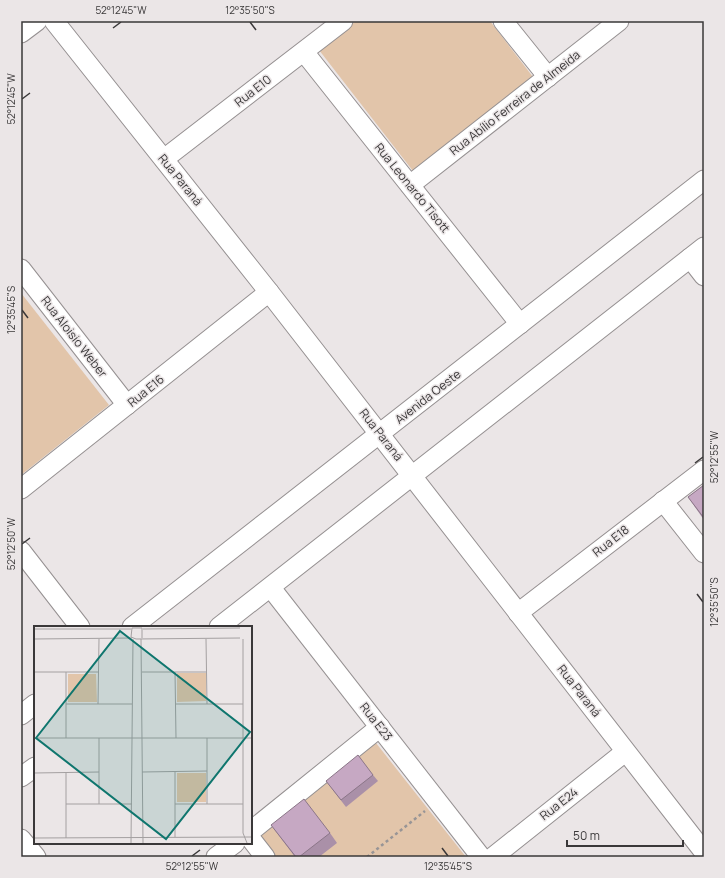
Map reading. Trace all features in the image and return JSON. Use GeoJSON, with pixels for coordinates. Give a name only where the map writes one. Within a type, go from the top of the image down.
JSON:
{"type":"FeatureCollection","features":[{"type":"Feature","properties":{"kind":"street"},"geometry":{"type":"LineString","coordinates":[[21,33],[37,21]]}},
{"type":"Feature","properties":{"kind":"street","name":"Rua Paraná"},"geometry":{"type":"LineString","coordinates":[[54,21],[270,292],[704,852]]}},
{"type":"Feature","properties":{"kind":"street","name":"Rua E10"},"geometry":{"type":"LineString","coordinates":[[164,160],[343,21]]}},
{"type":"Feature","properties":{"kind":"street"},"geometry":{"type":"LineString","coordinates":[[503,21],[548,77]]}},
{"type":"Feature","properties":{"kind":"street","name":"Rua Abílio Ferreira de Almeida"},"geometry":{"type":"LineString","coordinates":[[410,185],[619,21]]}},
{"type":"Feature","properties":{"kind":"street","name":"Rua Leonardo Tisott"},"geometry":{"type":"LineString","coordinates":[[304,52],[520,324]]}},
{"type":"Feature","properties":{"kind":"street","name":"Avenida Oeste"},"geometry":{"type":"LineString","coordinates":[[133,626],[704,180]]}},
{"type":"Feature","properties":{"kind":"street"},"geometry":{"type":"LineString","coordinates":[[220,626],[271,588],[697,252],[704,276]]}},
{"type":"Feature","properties":{"kind":"street","name":"Rua Aloisio Weber"},"geometry":{"type":"LineString","coordinates":[[22,273],[127,405]]}},
{"type":"Feature","properties":{"kind":"street","name":"Rua E16"},"geometry":{"type":"LineString","coordinates":[[21,489],[270,292]]}},
{"type":"Feature","properties":{"kind":"street","name":"Rua E18"},"geometry":{"type":"LineString","coordinates":[[518,613],[704,470]]}},
{"type":"Feature","properties":{"kind":"street"},"geometry":{"type":"LineString","coordinates":[[663,501],[704,554]]}},
{"type":"Feature","properties":{"kind":"street"},"geometry":{"type":"LineString","coordinates":[[21,551],[79,626]]}},
{"type":"Feature","properties":{"kind":"street","name":"Rua E23"},"geometry":{"type":"LineString","coordinates":[[271,588],[481,857]]}},
{"type":"Feature","properties":{"kind":"street"},"geometry":{"type":"LineString","coordinates":[[21,715],[34,705]]}},
{"type":"Feature","properties":{"kind":"street"},"geometry":{"type":"LineString","coordinates":[[252,830],[380,727]]}},
{"type":"Feature","properties":{"kind":"street","name":"Rua E24"},"geometry":{"type":"LineString","coordinates":[[493,857],[625,752]]}},
{"type":"Feature","properties":{"kind":"street"},"geometry":{"type":"LineString","coordinates":[[21,777],[34,768]]}},
{"type":"Feature","properties":{"kind":"street"},"geometry":{"type":"LineString","coordinates":[[21,839],[36,857]]}},
{"type":"Feature","properties":{"kind":"street"},"geometry":{"type":"LineString","coordinates":[[252,840],[265,857]]}},
{"type":"Feature","properties":{"kind":"street"},"geometry":{"type":"LineString","coordinates":[[216,857],[234,844]]}},
{"type":"Feature","properties":{"kind":"path"},"geometry":{"type":"LineString","coordinates":[[367,857],[428,809]]}},
{"type":"Feature","properties":{"kind":"path"},"geometry":{"type":"LineString","coordinates":[[371,854],[374,857]]}},
{"type":"Feature","properties":{"kind":"shaded area"},"geometry":{"type":"Polygon","coordinates":[[[356,21],[490,21],[533,77],[413,171],[319,50],[356,21]]]}},
{"type":"Feature","properties":{"kind":"shaded area"},"geometry":{"type":"Polygon","coordinates":[[[21,293],[109,405],[21,475],[21,293]]]}},
{"type":"Feature","properties":{"kind":"shaded area"},"geometry":{"type":"Polygon","coordinates":[[[376,743],[466,857],[274,857],[257,836],[376,743]]]}},
{"type":"Feature","properties":{"kind":"building"},"geometry":{"type":"Polygon","coordinates":[[[704,485],[704,518],[688,497],[704,485]]]}},
{"type":"Feature","properties":{"kind":"building"},"geometry":{"type":"Polygon","coordinates":[[[358,755],[373,775],[341,800],[326,781],[358,755]]]}},
{"type":"Feature","properties":{"kind":"building"},"geometry":{"type":"Polygon","coordinates":[[[304,799],[330,833],[299,857],[296,857],[271,825],[304,799]]]}}]}
